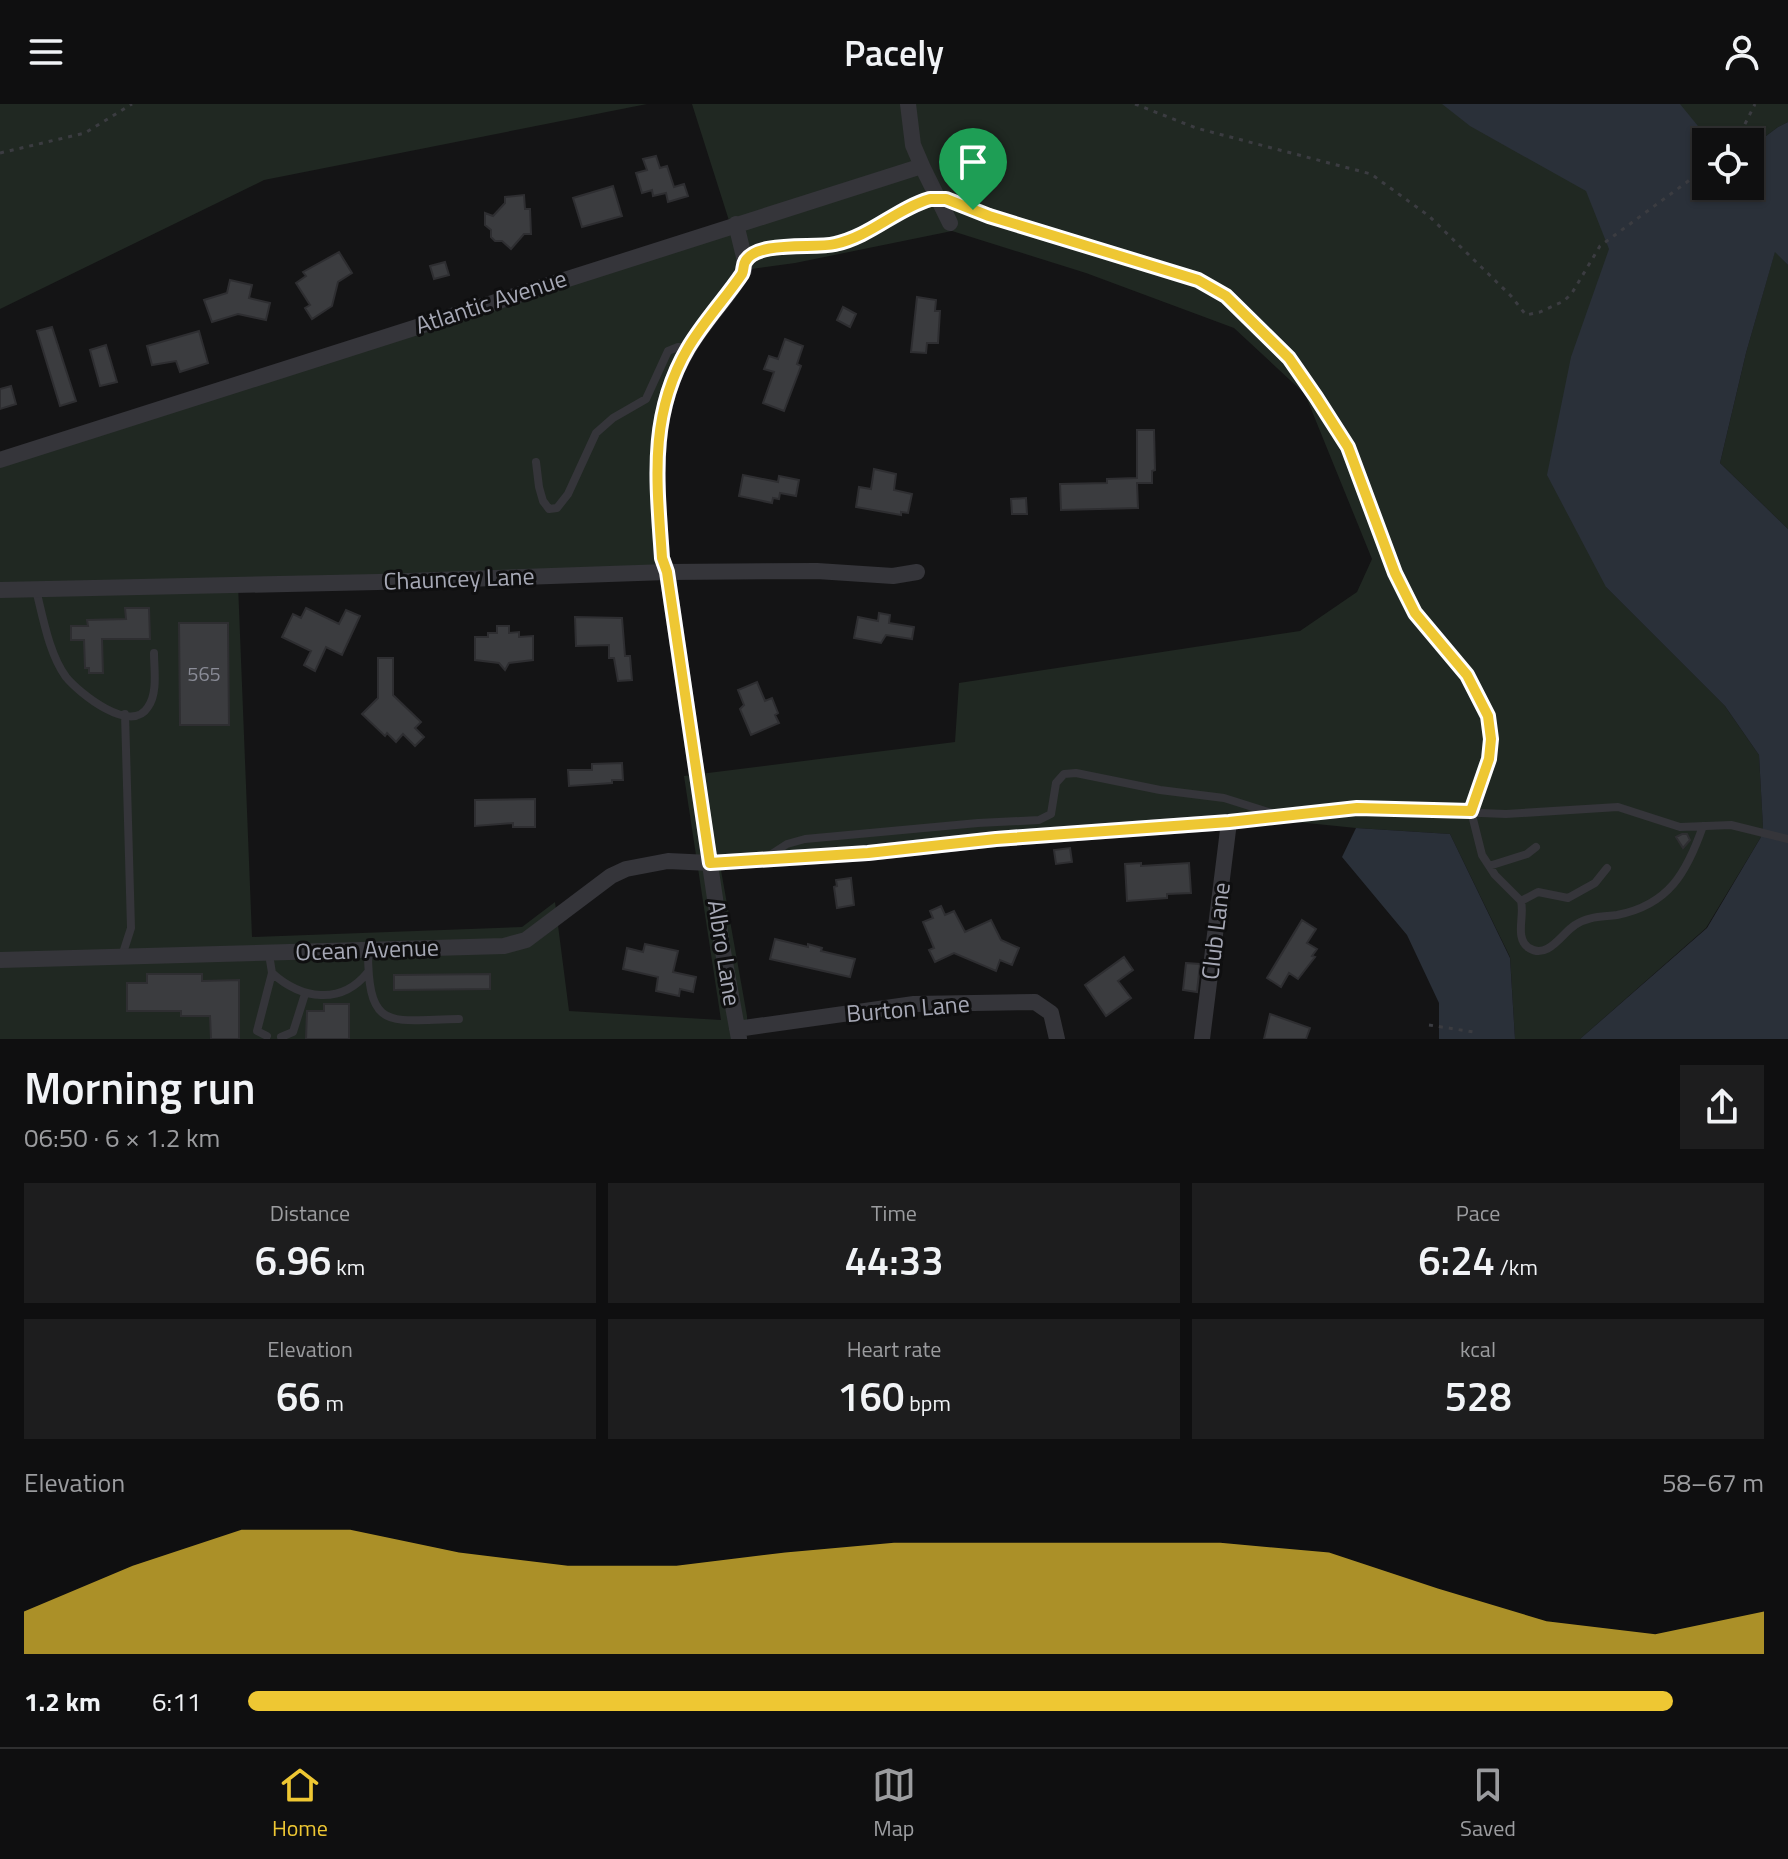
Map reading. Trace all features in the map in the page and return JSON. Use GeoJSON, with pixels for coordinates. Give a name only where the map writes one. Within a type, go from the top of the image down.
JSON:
{"type":"FeatureCollection","features":[{"type":"Feature","properties":{"kind":"street"},"geometry":{"type":"LineString","coordinates":[[908,104],[913,145],[950,223]]}},
{"type":"Feature","properties":{"kind":"street","name":"Atlantic Avenue"},"geometry":{"type":"LineString","coordinates":[[0,460],[922,166]]}},
{"type":"Feature","properties":{"kind":"street"},"geometry":{"type":"LineString","coordinates":[[736,224],[745,261]]}},
{"type":"Feature","properties":{"kind":"street","name":"Albro Lane"},"geometry":{"type":"LineString","coordinates":[[738,1034],[667,572],[662,558],[656,466],[663,408],[675,374],[688,348],[742,274],[745,261]]}},
{"type":"Feature","properties":{"kind":"street","name":"Chauncey Lane"},"geometry":{"type":"LineString","coordinates":[[0,590],[667,572],[817,571],[893,576],[917,572]]}},
{"type":"Feature","properties":{"kind":"street","name":"Ocean Avenue"},"geometry":{"type":"LineString","coordinates":[[0,960],[504,946],[526,940],[626,869],[668,861],[710,863],[868,853],[1037,836],[1229,822]]}},
{"type":"Feature","properties":{"kind":"street","name":"Club Lane"},"geometry":{"type":"LineString","coordinates":[[1202,1039],[1229,822]]}},
{"type":"Feature","properties":{"kind":"street","name":"Burton Lane"},"geometry":{"type":"LineString","coordinates":[[738,1034],[914,1004],[1035,1002],[1051,1013],[1057,1039]]}},
{"type":"Feature","properties":{"kind":"lane"},"geometry":{"type":"LineString","coordinates":[[745,261],[768,249],[835,244],[863,235],[914,204],[938,199],[958,202],[989,216],[1198,280],[1226,296],[1289,358],[1348,447],[1395,573],[1415,613],[1467,675],[1488,716],[1491,739],[1489,759],[1471,811],[1482,855],[1521,901],[1522,941],[1535,951],[1544,950],[1583,921],[1620,914],[1655,902],[1678,881],[1690,863],[1703,826]]}},
{"type":"Feature","properties":{"kind":"lane"},"geometry":{"type":"LineString","coordinates":[[536,462],[543,501],[549,509],[557,508],[568,494],[596,433],[613,418],[646,399],[668,351],[678,347],[688,348]]}},
{"type":"Feature","properties":{"kind":"lane"},"geometry":{"type":"LineString","coordinates":[[35,589],[64,675],[86,698],[116,714],[143,713],[153,693],[154,653]]}},
{"type":"Feature","properties":{"kind":"lane"},"geometry":{"type":"LineString","coordinates":[[122,957],[131,928],[125,714]]}},
{"type":"Feature","properties":{"kind":"lane"},"geometry":{"type":"LineString","coordinates":[[764,859],[787,844],[805,839],[1039,820],[1051,814],[1056,783],[1064,774],[1076,773],[1160,790],[1224,798],[1283,816]]}},
{"type":"Feature","properties":{"kind":"lane"},"geometry":{"type":"LineString","coordinates":[[1229,822],[1357,808],[1506,814],[1618,807],[1667,825],[1735,826],[1788,839]]}},
{"type":"Feature","properties":{"kind":"lane"},"geometry":{"type":"LineString","coordinates":[[1489,866],[1527,854],[1536,847]]}},
{"type":"Feature","properties":{"kind":"lane"},"geometry":{"type":"LineString","coordinates":[[1521,901],[1538,892],[1568,898],[1595,883],[1607,868]]}},
{"type":"Feature","properties":{"kind":"lane"},"geometry":{"type":"LineString","coordinates":[[368,950],[370,996],[376,1009],[397,1020],[459,1019]]}},
{"type":"Feature","properties":{"kind":"lane"},"geometry":{"type":"LineString","coordinates":[[267,1036],[257,1031],[272,973],[269,954]]}},
{"type":"Feature","properties":{"kind":"lane"},"geometry":{"type":"LineString","coordinates":[[272,973],[305,994],[332,994],[361,981],[368,972]]}},
{"type":"Feature","properties":{"kind":"lane"},"geometry":{"type":"LineString","coordinates":[[281,1037],[293,1032],[305,994]]}},
{"type":"Feature","properties":{"kind":"path"},"geometry":{"type":"LineString","coordinates":[[0,153],[85,133],[132,104]]}},
{"type":"Feature","properties":{"kind":"path"},"geometry":{"type":"LineString","coordinates":[[1135,104],[1196,128],[1371,174],[1429,216],[1511,296],[1526,315],[1564,301],[1600,246],[1692,178]]}},
{"type":"Feature","properties":{"kind":"path"},"geometry":{"type":"LineString","coordinates":[[1743,128],[1755,104]]}},
{"type":"Feature","properties":{"kind":"path"},"geometry":{"type":"LineString","coordinates":[[1429,1025],[1474,1032]]}},
{"type":"Feature","properties":{"kind":"shaded area"},"geometry":{"type":"Polygon","coordinates":[[[0,104],[647,104],[264,180],[0,309],[0,104]]]}},
{"type":"Feature","properties":{"kind":"shaded area"},"geometry":{"type":"Polygon","coordinates":[[[692,104],[1788,104],[1788,122],[1764,138],[1764,128],[1692,128],[1693,200],[1606,587],[1725,706],[1759,755],[1763,826],[1788,834],[1761,837],[1706,928],[1580,1039],[1515,1039],[1510,957],[1450,834],[1238,816],[719,859],[747,1016],[747,1039],[0,1039],[0,467],[732,230],[692,104]],[[952,231],[751,269],[669,371],[657,405],[655,428],[661,569],[238,584],[252,937],[522,927],[555,902],[569,1011],[721,1020],[684,776],[955,742],[959,683],[1300,631],[1357,592],[1372,559],[1305,394],[1234,328],[1086,273],[952,231]]]}},
{"type":"Feature","properties":{"kind":"shaded area"},"geometry":{"type":"Polygon","coordinates":[[[1442,104],[1680,104],[1700,128],[1692,128],[1692,200],[1764,200],[1764,138],[1788,122],[1788,265],[1775,252],[1746,353],[1720,463],[1788,529],[1788,1039],[1580,1039],[1707,928],[1761,837],[1759,755],[1725,706],[1606,587],[1547,475],[1571,357],[1609,249],[1586,191],[1470,126],[1442,104]]]}},
{"type":"Feature","properties":{"kind":"shaded area"},"geometry":{"type":"Polygon","coordinates":[[[1775,251],[1788,265],[1788,529],[1720,463],[1746,353],[1775,251]]]}},
{"type":"Feature","properties":{"kind":"shaded area"},"geometry":{"type":"Polygon","coordinates":[[[1356,828],[1450,834],[1510,958],[1515,1039],[1439,1039],[1439,1003],[1407,935],[1342,857],[1356,828]]]}},
{"type":"Feature","properties":{"kind":"building"},"geometry":{"type":"Polygon","coordinates":[[[656,156],[660,168],[667,166],[674,187],[684,184],[688,196],[668,202],[666,193],[653,196],[652,190],[642,193],[636,173],[647,170],[643,159],[656,156]]]}},
{"type":"Feature","properties":{"kind":"building"},"geometry":{"type":"Polygon","coordinates":[[[613,186],[622,216],[582,227],[573,198],[613,186]]]}},
{"type":"Feature","properties":{"kind":"building"},"geometry":{"type":"Polygon","coordinates":[[[524,195],[525,209],[530,209],[531,234],[524,234],[511,249],[491,237],[491,230],[485,225],[485,213],[493,216],[505,203],[505,197],[524,195]]]}},
{"type":"Feature","properties":{"kind":"building"},"geometry":{"type":"Polygon","coordinates":[[[339,252],[352,273],[338,282],[332,306],[312,319],[305,308],[310,305],[296,283],[306,276],[303,272],[339,252]]]}},
{"type":"Feature","properties":{"kind":"building"},"geometry":{"type":"Polygon","coordinates":[[[445,262],[449,275],[434,279],[430,266],[445,262]]]}},
{"type":"Feature","properties":{"kind":"building"},"geometry":{"type":"Polygon","coordinates":[[[230,280],[252,285],[249,298],[270,303],[266,320],[238,314],[212,322],[204,300],[227,293],[230,280]]]}},
{"type":"Feature","properties":{"kind":"building"},"geometry":{"type":"Polygon","coordinates":[[[917,297],[936,300],[935,311],[940,311],[938,343],[927,343],[926,353],[911,352],[917,297]]]}},
{"type":"Feature","properties":{"kind":"building"},"geometry":{"type":"Polygon","coordinates":[[[843,307],[856,314],[850,327],[837,320],[843,307]]]}},
{"type":"Feature","properties":{"kind":"building"},"geometry":{"type":"Polygon","coordinates":[[[52,327],[76,401],[60,406],[37,331],[52,327]]]}},
{"type":"Feature","properties":{"kind":"building"},"geometry":{"type":"Polygon","coordinates":[[[199,331],[208,363],[180,372],[176,361],[152,365],[147,346],[199,331]]]}},
{"type":"Feature","properties":{"kind":"building"},"geometry":{"type":"Polygon","coordinates":[[[785,339],[803,346],[797,364],[801,366],[784,411],[763,403],[774,372],[764,369],[769,356],[778,359],[785,339]]]}},
{"type":"Feature","properties":{"kind":"building"},"geometry":{"type":"Polygon","coordinates":[[[106,345],[117,382],[100,386],[90,350],[106,345]]]}},
{"type":"Feature","properties":{"kind":"building"},"geometry":{"type":"Polygon","coordinates":[[[11,386],[16,404],[0,409],[0,389],[11,386]]]}},
{"type":"Feature","properties":{"kind":"building"},"geometry":{"type":"Polygon","coordinates":[[[1137,430],[1154,430],[1155,470],[1152,471],[1152,483],[1137,483],[1138,508],[1061,510],[1060,484],[1107,483],[1107,479],[1137,478],[1137,430]]]}},
{"type":"Feature","properties":{"kind":"building"},"geometry":{"type":"Polygon","coordinates":[[[874,469],[896,474],[894,490],[912,494],[908,513],[901,512],[901,515],[856,507],[859,487],[871,489],[874,469]]]}},
{"type":"Feature","properties":{"kind":"building"},"geometry":{"type":"Polygon","coordinates":[[[743,475],[778,482],[779,476],[799,480],[796,496],[780,493],[779,499],[773,498],[772,503],[739,496],[743,475]]]}},
{"type":"Feature","properties":{"kind":"building"},"geometry":{"type":"Polygon","coordinates":[[[1026,498],[1027,514],[1012,514],[1011,499],[1026,498]]]}},
{"type":"Feature","properties":{"kind":"building"},"geometry":{"type":"Polygon","coordinates":[[[125,608],[149,608],[150,639],[102,639],[103,673],[89,673],[89,668],[85,668],[84,640],[71,640],[71,626],[88,626],[87,620],[126,619],[125,608]]]}},
{"type":"Feature","properties":{"kind":"building"},"geometry":{"type":"Polygon","coordinates":[[[306,608],[339,624],[346,610],[360,616],[342,655],[326,647],[315,671],[304,665],[311,651],[282,637],[293,614],[301,618],[306,608]]]}},
{"type":"Feature","properties":{"kind":"building"},"geometry":{"type":"Polygon","coordinates":[[[879,613],[890,615],[889,623],[914,627],[912,639],[886,635],[881,643],[854,638],[858,617],[878,621],[879,613]]]}},
{"type":"Feature","properties":{"kind":"building"},"geometry":{"type":"Polygon","coordinates":[[[575,617],[622,618],[625,656],[630,656],[632,680],[618,681],[614,658],[609,658],[609,645],[576,646],[575,617]]]}},
{"type":"Feature","properties":{"kind":"building"},"geometry":{"type":"Polygon","coordinates":[[[179,623],[228,623],[229,725],[180,725],[179,623]]]}},
{"type":"Feature","properties":{"kind":"building"},"geometry":{"type":"Polygon","coordinates":[[[497,626],[509,626],[509,633],[519,632],[519,637],[533,636],[533,660],[509,663],[505,670],[499,663],[475,660],[475,637],[497,633],[497,626]]]}},
{"type":"Feature","properties":{"kind":"building"},"geometry":{"type":"Polygon","coordinates":[[[378,658],[393,658],[393,695],[421,722],[415,728],[424,737],[415,746],[403,734],[396,742],[387,733],[385,736],[362,714],[378,698],[378,658]]]}},
{"type":"Feature","properties":{"kind":"building"},"geometry":{"type":"Polygon","coordinates":[[[757,682],[765,701],[772,698],[779,723],[751,735],[740,709],[744,705],[738,690],[757,682]]]}},
{"type":"Feature","properties":{"kind":"building"},"geometry":{"type":"Polygon","coordinates":[[[622,763],[623,780],[569,786],[568,770],[592,770],[592,764],[622,763]]]}},
{"type":"Feature","properties":{"kind":"building"},"geometry":{"type":"Polygon","coordinates":[[[535,799],[535,827],[513,827],[513,823],[475,826],[475,800],[535,799]]]}},
{"type":"Feature","properties":{"kind":"building"},"geometry":{"type":"Polygon","coordinates":[[[1687,834],[1690,840],[1683,848],[1676,837],[1687,834]]]}},
{"type":"Feature","properties":{"kind":"building"},"geometry":{"type":"Polygon","coordinates":[[[1070,848],[1072,862],[1056,864],[1054,850],[1070,848]]]}},
{"type":"Feature","properties":{"kind":"building"},"geometry":{"type":"Polygon","coordinates":[[[1141,863],[1141,866],[1189,863],[1191,893],[1127,901],[1125,864],[1141,863]]]}},
{"type":"Feature","properties":{"kind":"building"},"geometry":{"type":"Polygon","coordinates":[[[851,878],[854,905],[837,908],[836,880],[851,878]]]}},
{"type":"Feature","properties":{"kind":"building"},"geometry":{"type":"Polygon","coordinates":[[[941,906],[945,915],[954,911],[965,932],[991,920],[1001,940],[1019,948],[1012,965],[1000,960],[996,971],[954,953],[935,962],[929,950],[934,948],[923,922],[933,918],[930,911],[941,906]]]}},
{"type":"Feature","properties":{"kind":"building"},"geometry":{"type":"Polygon","coordinates":[[[1302,920],[1316,929],[1307,943],[1317,949],[1312,956],[1315,957],[1298,979],[1289,973],[1281,987],[1267,978],[1302,920]]]}},
{"type":"Feature","properties":{"kind":"building"},"geometry":{"type":"Polygon","coordinates":[[[775,939],[808,947],[808,944],[822,948],[821,951],[855,959],[850,977],[770,959],[775,939]]]}},
{"type":"Feature","properties":{"kind":"building"},"geometry":{"type":"Polygon","coordinates":[[[645,944],[678,951],[673,972],[696,977],[693,992],[680,989],[679,996],[656,991],[658,977],[623,969],[627,948],[643,952],[645,944]]]}},
{"type":"Feature","properties":{"kind":"building"},"geometry":{"type":"Polygon","coordinates":[[[1124,957],[1133,970],[1118,981],[1131,998],[1106,1016],[1085,985],[1124,957]]]}},
{"type":"Feature","properties":{"kind":"building"},"geometry":{"type":"Polygon","coordinates":[[[1186,963],[1200,964],[1197,992],[1183,990],[1186,963]]]}},
{"type":"Feature","properties":{"kind":"building"},"geometry":{"type":"Polygon","coordinates":[[[147,974],[202,974],[202,981],[239,980],[239,1039],[211,1039],[210,1016],[181,1016],[181,1011],[127,1011],[127,983],[147,983],[147,974]]]}},
{"type":"Feature","properties":{"kind":"building"},"geometry":{"type":"Polygon","coordinates":[[[490,974],[490,989],[394,990],[394,975],[490,974]]]}},
{"type":"Feature","properties":{"kind":"building"},"geometry":{"type":"Polygon","coordinates":[[[324,1004],[349,1004],[349,1039],[306,1039],[307,1011],[324,1011],[324,1004]]]}},
{"type":"Feature","properties":{"kind":"building"},"geometry":{"type":"Polygon","coordinates":[[[1270,1014],[1310,1028],[1306,1039],[1264,1039],[1270,1014]]]}},
{"type":"Feature","properties":{"kind":"route"},"geometry":{"type":"LineString","coordinates":[[930,199],[958,202],[973,210],[1198,280],[1226,296],[1289,358],[1348,447],[1395,573],[1415,613],[1467,675],[1488,716],[1491,739],[1489,759],[1471,811],[1357,808],[868,853],[710,863],[667,572],[662,558],[656,466],[663,408],[675,374],[711,313],[742,274],[745,261],[755,254],[782,247],[809,248],[835,244],[863,235],[914,204],[930,199]]}}]}
